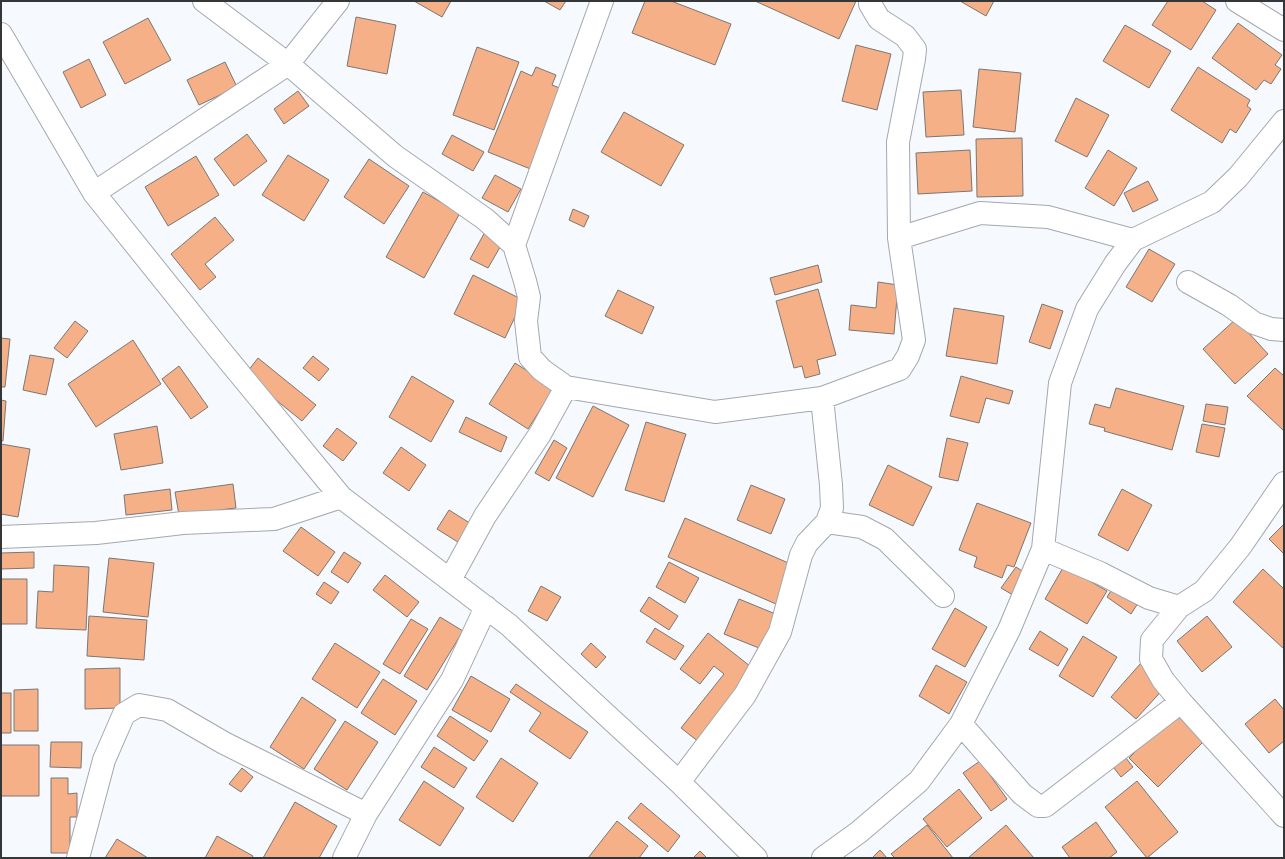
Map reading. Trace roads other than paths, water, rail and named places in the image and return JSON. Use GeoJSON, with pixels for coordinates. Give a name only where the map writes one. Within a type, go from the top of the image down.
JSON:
{"type":"FeatureCollection","features":[{"type":"Feature","properties":{"kind":"street"},"geometry":{"type":"LineString","coordinates":[[204,1],[288,64],[395,156],[485,219],[514,245],[526,281],[529,297],[526,321],[530,357],[542,370],[566,387],[715,412],[822,398],[900,369],[908,356],[914,340],[899,238],[898,142],[915,48],[905,36],[879,19],[870,4],[871,1]]}},
{"type":"Feature","properties":{"kind":"street"},"geometry":{"type":"LineString","coordinates":[[94,193],[288,64],[338,1]]}},
{"type":"Feature","properties":{"kind":"street"},"geometry":{"type":"LineString","coordinates":[[514,245],[602,1]]}},
{"type":"Feature","properties":{"kind":"street"},"geometry":{"type":"LineString","coordinates":[[1237,1],[1284,30]]}},
{"type":"Feature","properties":{"kind":"street"},"geometry":{"type":"LineString","coordinates":[[1,34],[94,193],[220,350],[341,497],[509,625],[679,782],[756,858]]}},
{"type":"Feature","properties":{"kind":"street"},"geometry":{"type":"LineString","coordinates":[[823,858],[859,832],[919,781],[961,724],[1009,630],[1043,549],[1060,383],[1087,310],[1115,264],[1133,240],[1212,202],[1238,176],[1284,121]]}},
{"type":"Feature","properties":{"kind":"street"},"geometry":{"type":"LineString","coordinates":[[899,238],[980,214],[1048,217],[1133,240]]}},
{"type":"Feature","properties":{"kind":"street"},"geometry":{"type":"LineString","coordinates":[[1188,282],[1229,305],[1254,323],[1270,329],[1284,330]]}},
{"type":"Feature","properties":{"kind":"street"},"geometry":{"type":"LineString","coordinates":[[450,580],[485,516],[540,434],[566,387]]}},
{"type":"Feature","properties":{"kind":"street"},"geometry":{"type":"LineString","coordinates":[[679,782],[745,695],[780,632],[801,555],[807,543],[827,522],[832,508],[822,398]]}},
{"type":"Feature","properties":{"kind":"street"},"geometry":{"type":"LineString","coordinates":[[1284,483],[1240,547],[1204,591],[1179,607],[1152,640],[1151,659],[1163,680],[1181,702],[1284,816]]}},
{"type":"Feature","properties":{"kind":"street"},"geometry":{"type":"LineString","coordinates":[[1,537],[96,533],[183,523],[274,518],[341,497]]}},
{"type":"Feature","properties":{"kind":"street"},"geometry":{"type":"LineString","coordinates":[[827,522],[862,527],[884,539],[943,596]]}},
{"type":"Feature","properties":{"kind":"street"},"geometry":{"type":"LineString","coordinates":[[1043,549],[1100,573],[1149,598],[1179,607]]}},
{"type":"Feature","properties":{"kind":"street"},"geometry":{"type":"LineString","coordinates":[[344,858],[366,814],[452,680],[486,608]]}},
{"type":"Feature","properties":{"kind":"street"},"geometry":{"type":"LineString","coordinates":[[961,724],[1022,794],[1038,806],[1045,806],[1181,702]]}},
{"type":"Feature","properties":{"kind":"street"},"geometry":{"type":"LineString","coordinates":[[78,858],[104,760],[124,714],[139,704],[167,710],[224,743],[366,814]]}}]}
